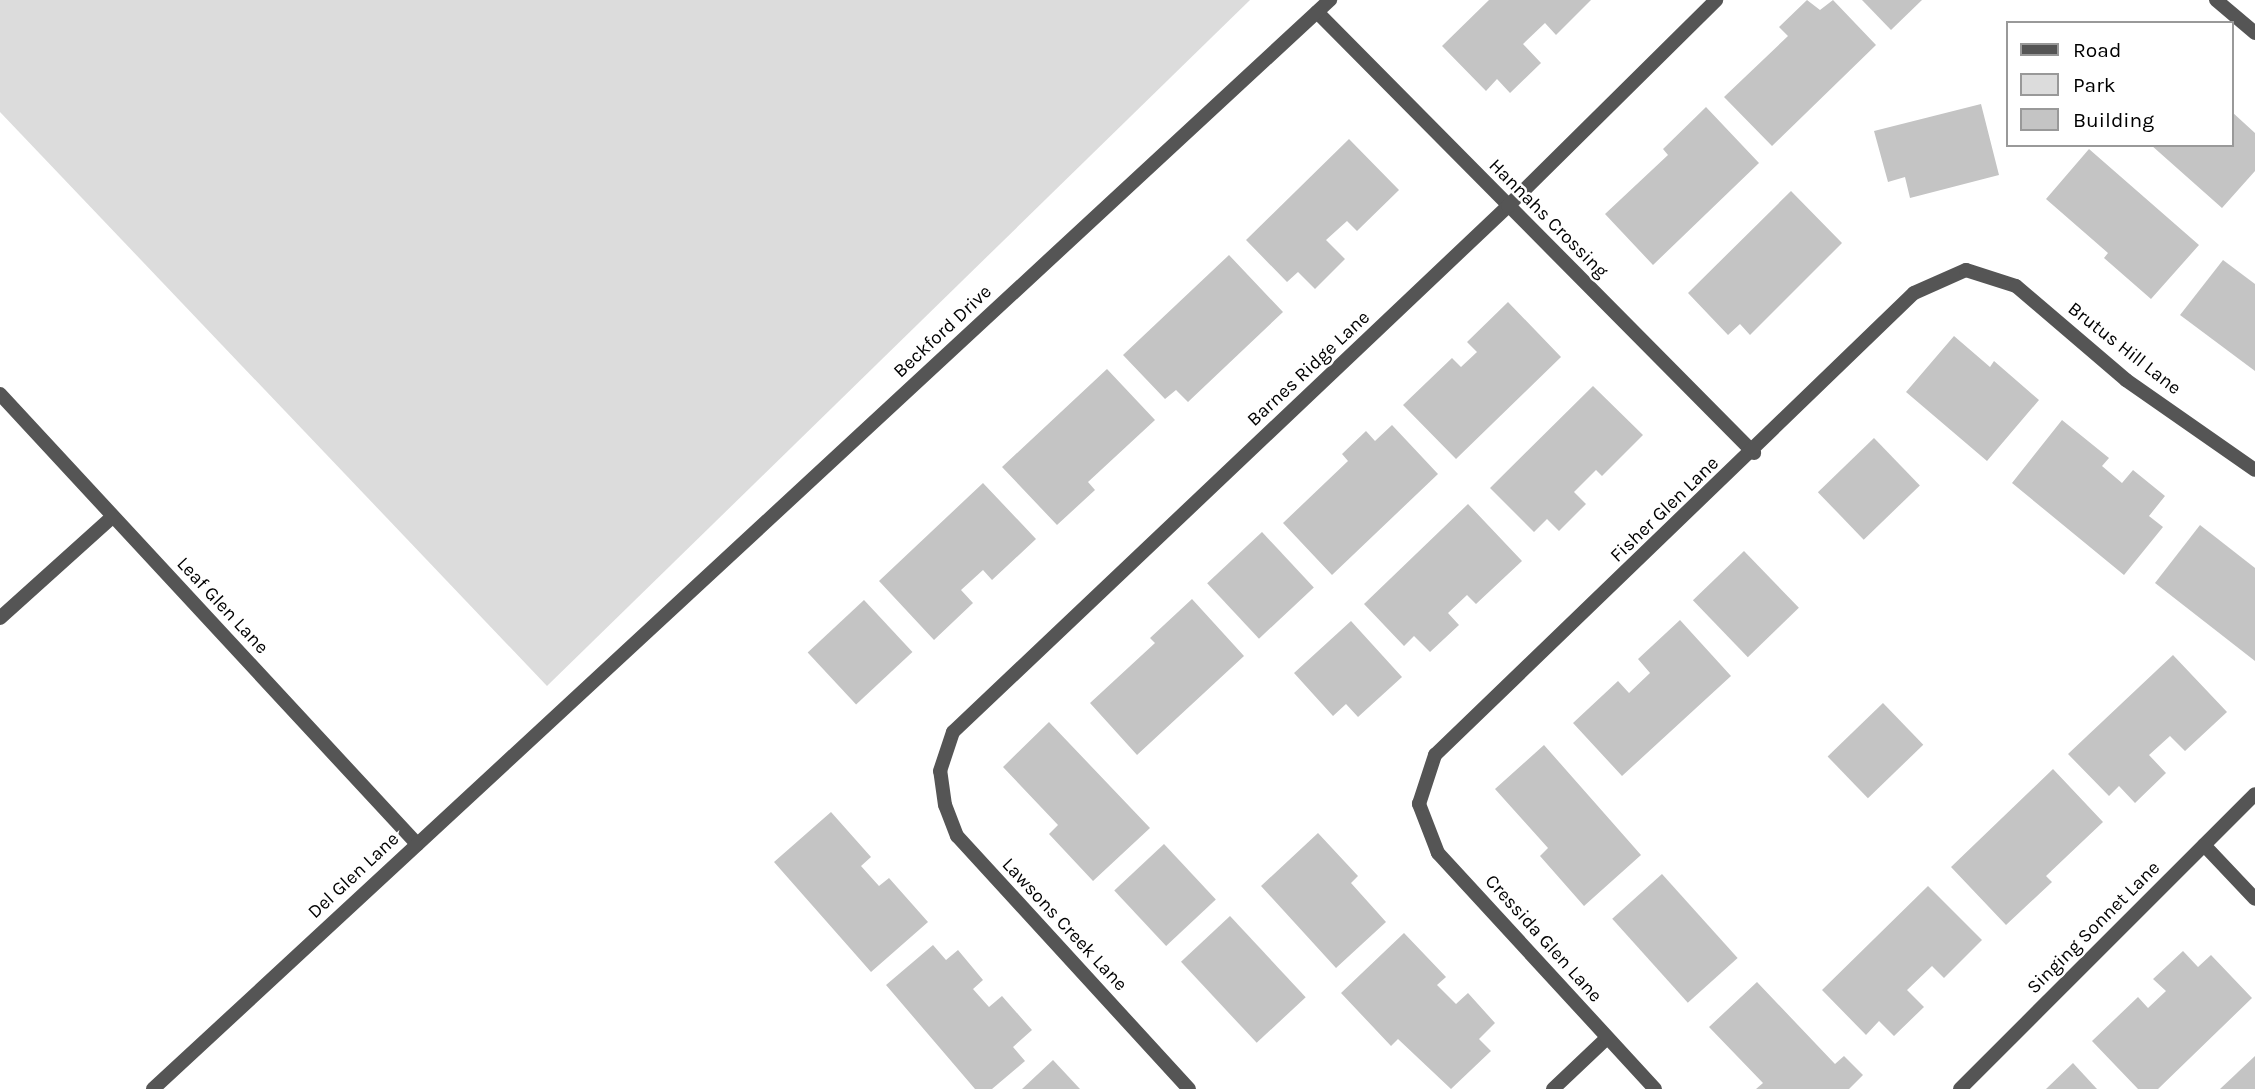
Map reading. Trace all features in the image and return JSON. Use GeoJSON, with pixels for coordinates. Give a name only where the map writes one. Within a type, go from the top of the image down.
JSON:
{"type":"FeatureCollection","features":[{"type":"Feature","properties":{"kind":"street","name":"Beckford Drive"},"geometry":{"type":"LineString","coordinates":[[583,692],[1330,0]]}},
{"type":"Feature","properties":{"kind":"street","name":"Barnes Ridge Lane"},"geometry":{"type":"LineString","coordinates":[[940,771],[953,732],[1508,206],[1716,0]]}},
{"type":"Feature","properties":{"kind":"street"},"geometry":{"type":"LineString","coordinates":[[2216,0],[2255,33]]}},
{"type":"Feature","properties":{"kind":"street","name":"Hannahs Crossing"},"geometry":{"type":"LineString","coordinates":[[1317,12],[1754,453]]}},
{"type":"Feature","properties":{"kind":"street","name":"Fisher Glen Lane"},"geometry":{"type":"LineString","coordinates":[[1419,804],[1435,755],[1754,453],[1914,293],[1966,270]]}},
{"type":"Feature","properties":{"kind":"street","name":"Brutus Hill Lane"},"geometry":{"type":"LineString","coordinates":[[1966,270],[2016,286],[2126,380],[2255,470]]}},
{"type":"Feature","properties":{"kind":"street","name":"Leaf Glen Lane"},"geometry":{"type":"LineString","coordinates":[[0,394],[417,844]]}},
{"type":"Feature","properties":{"kind":"street"},"geometry":{"type":"LineString","coordinates":[[0,618],[112,517]]}},
{"type":"Feature","properties":{"kind":"street","name":"Del Glen Lane"},"geometry":{"type":"LineString","coordinates":[[153,1089],[583,692]]}},
{"type":"Feature","properties":{"kind":"street","name":"Lawsons Creek Lane"},"geometry":{"type":"LineString","coordinates":[[940,771],[945,805],[957,836],[1189,1089]]}},
{"type":"Feature","properties":{"kind":"street","name":"Singing Sonnet Lane"},"geometry":{"type":"LineString","coordinates":[[1960,1089],[2255,794]]}},
{"type":"Feature","properties":{"kind":"street","name":"Cressida Glen Lane"},"geometry":{"type":"LineString","coordinates":[[1419,804],[1438,853],[1655,1089]]}},
{"type":"Feature","properties":{"kind":"street"},"geometry":{"type":"LineString","coordinates":[[2204,845],[2255,899]]}},
{"type":"Feature","properties":{"kind":"street"},"geometry":{"type":"LineString","coordinates":[[1553,1089],[1607,1038]]}},
{"type":"Feature","properties":{"kind":"green space"},"geometry":{"type":"Polygon","coordinates":[[[0,0],[1250,0],[547,686],[0,112],[0,0]]]}},
{"type":"Feature","properties":{"kind":"building"},"geometry":{"type":"Polygon","coordinates":[[[1489,0],[1591,0],[1556,35],[1545,23],[1523,44],[1541,63],[1510,93],[1497,79],[1486,91],[1442,46],[1489,0]]]}},
{"type":"Feature","properties":{"kind":"building"},"geometry":{"type":"Polygon","coordinates":[[[1807,0],[1820,10],[1833,0],[1876,45],[1772,146],[1724,97],[1788,36],[1779,27],[1807,0]]]}},
{"type":"Feature","properties":{"kind":"building"},"geometry":{"type":"Polygon","coordinates":[[[1862,0],[1922,0],[1891,30],[1862,0]]]}},
{"type":"Feature","properties":{"kind":"building"},"geometry":{"type":"Polygon","coordinates":[[[1981,104],[1999,175],[1910,198],[1905,177],[1888,182],[1874,131],[1981,104]]]}},
{"type":"Feature","properties":{"kind":"building"},"geometry":{"type":"Polygon","coordinates":[[[1706,107],[1759,163],[1653,265],[1605,214],[1668,155],[1663,149],[1706,107]]]}},
{"type":"Feature","properties":{"kind":"building"},"geometry":{"type":"Polygon","coordinates":[[[2234,114],[2255,133],[2255,171],[2222,208],[2153,147],[2234,147],[2234,114]]]}},
{"type":"Feature","properties":{"kind":"building"},"geometry":{"type":"Polygon","coordinates":[[[1349,139],[1399,190],[1357,231],[1347,221],[1326,240],[1345,259],[1315,289],[1298,272],[1287,282],[1246,240],[1349,139]]]}},
{"type":"Feature","properties":{"kind":"building"},"geometry":{"type":"Polygon","coordinates":[[[2089,149],[2199,245],[2151,299],[2104,258],[2108,253],[2046,199],[2089,149]]]}},
{"type":"Feature","properties":{"kind":"building"},"geometry":{"type":"Polygon","coordinates":[[[1791,191],[1842,243],[1750,335],[1740,324],[1728,335],[1688,293],[1791,191]]]}},
{"type":"Feature","properties":{"kind":"building"},"geometry":{"type":"Polygon","coordinates":[[[1229,255],[1283,312],[1188,402],[1176,390],[1165,399],[1123,355],[1229,255]]]}},
{"type":"Feature","properties":{"kind":"building"},"geometry":{"type":"Polygon","coordinates":[[[2223,260],[2255,284],[2255,371],[2180,315],[2223,260]]]}},
{"type":"Feature","properties":{"kind":"building"},"geometry":{"type":"Polygon","coordinates":[[[1508,302],[1561,357],[1456,459],[1403,405],[1452,358],[1461,367],[1477,352],[1467,342],[1508,302]]]}},
{"type":"Feature","properties":{"kind":"building"},"geometry":{"type":"Polygon","coordinates":[[[1954,336],[1990,367],[1994,361],[2039,400],[1987,461],[1906,392],[1954,336]]]}},
{"type":"Feature","properties":{"kind":"building"},"geometry":{"type":"Polygon","coordinates":[[[1107,369],[1155,420],[1088,482],[1095,490],[1057,525],[1002,467],[1107,369]]]}},
{"type":"Feature","properties":{"kind":"building"},"geometry":{"type":"Polygon","coordinates":[[[1593,386],[1643,435],[1602,476],[1596,470],[1574,492],[1586,504],[1559,531],[1547,519],[1534,532],[1490,488],[1593,386]]]}},
{"type":"Feature","properties":{"kind":"building"},"geometry":{"type":"Polygon","coordinates":[[[2062,420],[2109,458],[2102,466],[2122,483],[2133,470],[2165,496],[2149,516],[2163,527],[2124,575],[2012,483],[2062,420]]]}},
{"type":"Feature","properties":{"kind":"building"},"geometry":{"type":"Polygon","coordinates":[[[1392,425],[1438,474],[1332,575],[1283,523],[1348,461],[1342,454],[1366,431],[1375,441],[1392,425]]]}},
{"type":"Feature","properties":{"kind":"building"},"geometry":{"type":"Polygon","coordinates":[[[1874,438],[1920,485],[1864,540],[1818,492],[1874,438]]]}},
{"type":"Feature","properties":{"kind":"building"},"geometry":{"type":"Polygon","coordinates":[[[983,483],[1036,539],[992,580],[983,570],[961,590],[973,603],[934,640],[879,581],[983,483]]]}},
{"type":"Feature","properties":{"kind":"building"},"geometry":{"type":"Polygon","coordinates":[[[1468,504],[1522,561],[1476,604],[1467,595],[1448,613],[1459,625],[1430,652],[1414,636],[1404,646],[1364,604],[1468,504]]]}},
{"type":"Feature","properties":{"kind":"building"},"geometry":{"type":"Polygon","coordinates":[[[2200,525],[2255,568],[2255,661],[2155,583],[2200,525]]]}},
{"type":"Feature","properties":{"kind":"building"},"geometry":{"type":"Polygon","coordinates":[[[1262,532],[1314,588],[1259,639],[1207,583],[1262,532]]]}},
{"type":"Feature","properties":{"kind":"building"},"geometry":{"type":"Polygon","coordinates":[[[1744,551],[1799,608],[1748,657],[1693,600],[1744,551]]]}},
{"type":"Feature","properties":{"kind":"building"},"geometry":{"type":"Polygon","coordinates":[[[1192,599],[1244,656],[1137,755],[1090,703],[1155,643],[1150,638],[1192,599]]]}},
{"type":"Feature","properties":{"kind":"building"},"geometry":{"type":"Polygon","coordinates":[[[864,600],[912,652],[856,704],[808,653],[864,600]]]}},
{"type":"Feature","properties":{"kind":"building"},"geometry":{"type":"Polygon","coordinates":[[[1680,620],[1731,676],[1622,776],[1573,723],[1618,681],[1629,693],[1650,673],[1638,659],[1680,620]]]}},
{"type":"Feature","properties":{"kind":"building"},"geometry":{"type":"Polygon","coordinates":[[[1351,621],[1402,677],[1358,717],[1346,704],[1333,716],[1294,673],[1351,621]]]}},
{"type":"Feature","properties":{"kind":"building"},"geometry":{"type":"Polygon","coordinates":[[[2173,655],[2227,712],[2185,751],[2170,736],[2149,755],[2166,773],[2135,803],[2119,786],[2109,796],[2068,754],[2173,655]]]}},
{"type":"Feature","properties":{"kind":"building"},"geometry":{"type":"Polygon","coordinates":[[[1883,703],[1923,745],[1868,798],[1828,756],[1883,703]]]}},
{"type":"Feature","properties":{"kind":"building"},"geometry":{"type":"Polygon","coordinates":[[[1049,722],[1150,828],[1093,881],[1049,834],[1058,825],[1003,767],[1049,722]]]}},
{"type":"Feature","properties":{"kind":"building"},"geometry":{"type":"Polygon","coordinates":[[[1544,745],[1641,855],[1584,906],[1540,856],[1548,848],[1495,789],[1544,745]]]}},
{"type":"Feature","properties":{"kind":"building"},"geometry":{"type":"Polygon","coordinates":[[[2053,769],[2103,822],[2046,876],[2052,882],[2006,925],[1951,867],[2053,769]]]}},
{"type":"Feature","properties":{"kind":"building"},"geometry":{"type":"Polygon","coordinates":[[[831,812],[871,857],[861,866],[879,886],[889,878],[928,922],[871,972],[774,862],[831,812]]]}},
{"type":"Feature","properties":{"kind":"building"},"geometry":{"type":"Polygon","coordinates":[[[1318,833],[1358,876],[1351,883],[1386,922],[1336,968],[1261,886],[1318,833]]]}},
{"type":"Feature","properties":{"kind":"building"},"geometry":{"type":"Polygon","coordinates":[[[1164,844],[1216,900],[1166,946],[1114,890],[1164,844]]]}},
{"type":"Feature","properties":{"kind":"building"},"geometry":{"type":"Polygon","coordinates":[[[1662,874],[1738,958],[1688,1003],[1612,919],[1662,874]]]}},
{"type":"Feature","properties":{"kind":"building"},"geometry":{"type":"Polygon","coordinates":[[[1928,886],[1982,940],[1944,978],[1932,966],[1907,990],[1924,1007],[1894,1036],[1879,1021],[1866,1035],[1822,990],[1928,886]]]}},
{"type":"Feature","properties":{"kind":"building"},"geometry":{"type":"Polygon","coordinates":[[[1230,916],[1306,997],[1257,1043],[1181,962],[1230,916]]]}},
{"type":"Feature","properties":{"kind":"building"},"geometry":{"type":"Polygon","coordinates":[[[1404,933],[1446,977],[1437,985],[1456,1004],[1468,993],[1495,1023],[1479,1039],[1491,1051],[1451,1089],[1398,1039],[1391,1046],[1341,993],[1404,933]]]}},
{"type":"Feature","properties":{"kind":"building"},"geometry":{"type":"Polygon","coordinates":[[[933,945],[946,960],[958,950],[983,980],[973,989],[989,1007],[1002,996],[1032,1030],[1013,1047],[1025,1061],[992,1089],[975,1089],[886,985],[933,945]]]}},
{"type":"Feature","properties":{"kind":"building"},"geometry":{"type":"Polygon","coordinates":[[[2183,951],[2198,967],[2211,955],[2252,998],[2158,1089],[2138,1089],[2092,1041],[2138,997],[2148,1008],[2166,991],[2153,979],[2183,951]]]}},
{"type":"Feature","properties":{"kind":"building"},"geometry":{"type":"Polygon","coordinates":[[[1757,982],[1835,1064],[1844,1056],[1863,1075],[1849,1089],[1756,1089],[1763,1083],[1709,1027],[1757,982]]]}},
{"type":"Feature","properties":{"kind":"building"},"geometry":{"type":"Polygon","coordinates":[[[2255,1056],[2255,1089],[2220,1089],[2255,1056]]]}},
{"type":"Feature","properties":{"kind":"building"},"geometry":{"type":"Polygon","coordinates":[[[1053,1060],[1080,1089],[1022,1089],[1053,1060]]]}},
{"type":"Feature","properties":{"kind":"building"},"geometry":{"type":"Polygon","coordinates":[[[2073,1063],[2097,1089],[2046,1089],[2073,1063]]]}}]}
